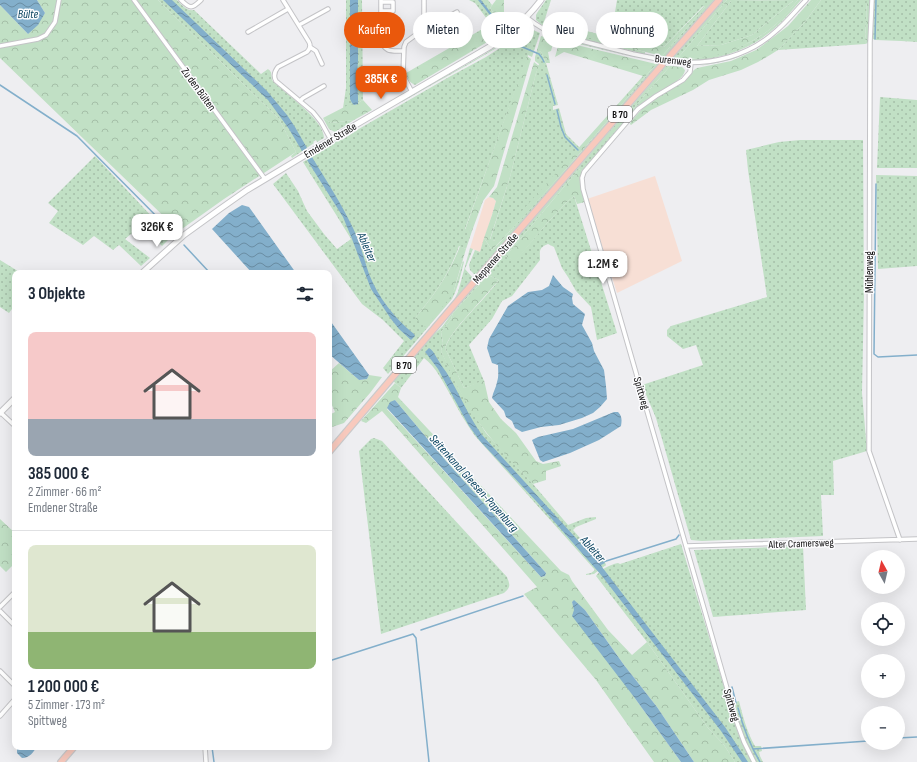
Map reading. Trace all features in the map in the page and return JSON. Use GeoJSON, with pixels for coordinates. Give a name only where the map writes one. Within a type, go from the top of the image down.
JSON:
{"type":"FeatureCollection","features":[{"type":"Feature","properties":{"kind":"main road"},"geometry":{"type":"LineString","coordinates":[[669,57],[719,0]]}},
{"type":"Feature","properties":{"kind":"main road","name":"Meppener Straße"},"geometry":{"type":"LineString","coordinates":[[332,448],[662,65]]}},
{"type":"Feature","properties":{"kind":"main road"},"geometry":{"type":"LineString","coordinates":[[61,762],[71,750]]}},
{"type":"Feature","properties":{"kind":"street"},"geometry":{"type":"LineString","coordinates":[[0,46],[38,39],[46,35],[55,22],[59,0]]}},
{"type":"Feature","properties":{"kind":"street","name":"Zu den Bülten"},"geometry":{"type":"LineString","coordinates":[[134,0],[265,179]]}},
{"type":"Feature","properties":{"kind":"street"},"geometry":{"type":"LineString","coordinates":[[181,0],[190,7],[195,6],[201,0]]}},
{"type":"Feature","properties":{"kind":"street"},"geometry":{"type":"LineString","coordinates":[[283,0],[309,42],[310,47],[316,51],[322,64]]}},
{"type":"Feature","properties":{"kind":"street"},"geometry":{"type":"LineString","coordinates":[[424,0],[424,12]]}},
{"type":"Feature","properties":{"kind":"street","name":"Emdener Straße"},"geometry":{"type":"LineString","coordinates":[[530,12],[541,0]]}},
{"type":"Feature","properties":{"kind":"street","name":"Burenweg"},"geometry":{"type":"LineString","coordinates":[[534,23],[550,33],[658,60],[691,63],[732,57],[755,46],[776,32],[806,0]]}},
{"type":"Feature","properties":{"kind":"street","name":"Mühlenweg"},"geometry":{"type":"LineString","coordinates":[[872,0],[870,50],[869,451],[900,540]]}},
{"type":"Feature","properties":{"kind":"street"},"geometry":{"type":"LineString","coordinates":[[381,11],[392,11],[393,2],[381,1],[381,11],[381,39],[382,46],[387,50],[404,51]]}},
{"type":"Feature","properties":{"kind":"street"},"geometry":{"type":"LineString","coordinates":[[248,32],[288,9]]}},
{"type":"Feature","properties":{"kind":"street"},"geometry":{"type":"LineString","coordinates":[[299,25],[328,9]]}},
{"type":"Feature","properties":{"kind":"street"},"geometry":{"type":"LineString","coordinates":[[412,92],[403,75],[404,47],[406,42],[413,37]]}},
{"type":"Feature","properties":{"kind":"street"},"geometry":{"type":"LineString","coordinates":[[310,47],[307,52],[278,67],[275,70],[274,76],[276,81],[313,112],[321,122],[331,140]]}},
{"type":"Feature","properties":{"kind":"street","name":"Emdener Straße"},"geometry":{"type":"LineString","coordinates":[[145,270],[184,235],[220,208],[265,179],[488,48]]}},
{"type":"Feature","properties":{"kind":"street","name":"Spittweg"},"geometry":{"type":"LineString","coordinates":[[691,63],[690,72],[683,80],[638,109],[584,172],[582,181],[583,189],[737,723],[754,762]]}},
{"type":"Feature","properties":{"kind":"street"},"geometry":{"type":"LineString","coordinates":[[300,101],[324,86]]}},
{"type":"Feature","properties":{"kind":"street"},"geometry":{"type":"LineString","coordinates":[[12,401],[0,412],[12,423]]}},
{"type":"Feature","properties":{"kind":"street","name":"Alter Cramersweg"},"geometry":{"type":"LineString","coordinates":[[686,546],[917,539]]}},
{"type":"Feature","properties":{"kind":"street"},"geometry":{"type":"LineString","coordinates":[[0,607],[12,595]]}},
{"type":"Feature","properties":{"kind":"street"},"geometry":{"type":"LineString","coordinates":[[0,611],[12,623]]}},
{"type":"Feature","properties":{"kind":"street"},"geometry":{"type":"LineString","coordinates":[[0,618],[3,614]]}},
{"type":"Feature","properties":{"kind":"street"},"geometry":{"type":"LineString","coordinates":[[0,671],[12,683]]}},
{"type":"Feature","properties":{"kind":"street"},"geometry":{"type":"LineString","coordinates":[[0,716],[12,702]]}},
{"type":"Feature","properties":{"kind":"street"},"geometry":{"type":"LineString","coordinates":[[205,750],[206,762]]}},
{"type":"Feature","properties":{"kind":"shaded area"},"geometry":{"type":"Polygon","coordinates":[[[655,176],[682,261],[617,293],[587,199],[655,176]]]}},
{"type":"Feature","properties":{"kind":"shaded area"},"geometry":{"type":"Polygon","coordinates":[[[489,197],[496,201],[480,252],[470,248],[485,200],[489,197]]]}},
{"type":"Feature","properties":{"kind":"green space"},"geometry":{"type":"Polygon","coordinates":[[[37,0],[132,0],[134,3],[138,0],[158,0],[279,119],[296,152],[224,199],[179,231],[0,58],[0,5],[28,34],[45,13],[37,0]]]}},
{"type":"Feature","properties":{"kind":"green space"},"geometry":{"type":"Polygon","coordinates":[[[158,0],[177,0],[187,9],[194,10],[261,74],[268,69],[271,72],[272,80],[303,107],[318,123],[324,138],[317,142],[316,140],[292,158],[291,156],[296,152],[279,119],[158,0]]]}},
{"type":"Feature","properties":{"kind":"green space"},"geometry":{"type":"Polygon","coordinates":[[[346,0],[362,0],[362,12],[346,12],[346,0]]]}},
{"type":"Feature","properties":{"kind":"green space"},"geometry":{"type":"Polygon","coordinates":[[[469,0],[488,0],[492,5],[490,8],[493,12],[482,12],[475,3],[469,0]]]}},
{"type":"Feature","properties":{"kind":"green space"},"geometry":{"type":"Polygon","coordinates":[[[496,0],[504,0],[504,12],[493,12],[490,8],[496,0]]]}},
{"type":"Feature","properties":{"kind":"green space"},"geometry":{"type":"Polygon","coordinates":[[[546,0],[551,0],[547,12],[542,12],[542,25],[536,20],[536,15],[546,0]]]}},
{"type":"Feature","properties":{"kind":"green space"},"geometry":{"type":"Polygon","coordinates":[[[617,0],[714,0],[665,57],[662,56],[705,7],[703,6],[668,43],[668,12],[615,12],[617,0]]]}},
{"type":"Feature","properties":{"kind":"green space"},"geometry":{"type":"Polygon","coordinates":[[[723,0],[727,0],[678,58],[673,58],[723,0]]]}},
{"type":"Feature","properties":{"kind":"green space"},"geometry":{"type":"Polygon","coordinates":[[[727,0],[793,0],[798,0],[775,25],[765,33],[742,46],[717,55],[678,58],[727,0]],[[731,1],[697,46],[721,45],[752,35],[793,1],[731,1]]]}},
{"type":"Feature","properties":{"kind":"green space"},"geometry":{"type":"Polygon","coordinates":[[[794,0],[752,35],[721,45],[697,46],[731,1],[794,0]]]}},
{"type":"Feature","properties":{"kind":"green space"},"geometry":{"type":"Polygon","coordinates":[[[798,0],[801,0],[783,21],[766,35],[745,48],[722,56],[686,61],[686,59],[726,52],[759,37],[775,25],[798,0]]]}},
{"type":"Feature","properties":{"kind":"green space"},"geometry":{"type":"Polygon","coordinates":[[[807,0],[809,0],[784,27],[756,48],[733,59],[699,66],[735,57],[759,45],[807,0]]]}},
{"type":"Feature","properties":{"kind":"green space"},"geometry":{"type":"Polygon","coordinates":[[[811,0],[821,0],[805,22],[778,50],[741,70],[709,80],[693,90],[651,110],[631,125],[630,124],[645,106],[682,82],[697,68],[731,61],[756,50],[788,26],[811,0]]]}},
{"type":"Feature","properties":{"kind":"green space"},"geometry":{"type":"Polygon","coordinates":[[[821,0],[867,0],[865,44],[778,50],[805,22],[821,0]]]}},
{"type":"Feature","properties":{"kind":"green space"},"geometry":{"type":"Polygon","coordinates":[[[867,0],[871,0],[868,43],[865,44],[867,0]]]}},
{"type":"Feature","properties":{"kind":"green space"},"geometry":{"type":"Polygon","coordinates":[[[874,0],[917,0],[917,42],[873,39],[874,0]]]}},
{"type":"Feature","properties":{"kind":"green space"},"geometry":{"type":"Polygon","coordinates":[[[704,6],[705,7],[662,56],[630,48],[668,48],[668,43],[704,6]]]}},
{"type":"Feature","properties":{"kind":"green space"},"geometry":{"type":"Polygon","coordinates":[[[481,30],[481,46],[415,85],[409,80],[406,73],[449,48],[473,48],[473,34],[481,30]]]}},
{"type":"Feature","properties":{"kind":"green space"},"geometry":{"type":"Polygon","coordinates":[[[534,30],[540,33],[532,57],[528,55],[465,229],[472,231],[466,249],[459,246],[451,266],[440,284],[415,318],[454,290],[463,261],[459,281],[452,299],[388,374],[383,368],[404,341],[383,320],[362,304],[273,184],[286,173],[298,191],[307,211],[337,249],[351,239],[303,162],[500,48],[534,48],[534,30]]]}},
{"type":"Feature","properties":{"kind":"green space"},"geometry":{"type":"Polygon","coordinates":[[[588,31],[596,33],[596,40],[588,37],[588,31]]]}},
{"type":"Feature","properties":{"kind":"green space"},"geometry":{"type":"Polygon","coordinates":[[[542,36],[542,48],[552,48],[551,51],[548,52],[550,63],[546,63],[541,52],[537,50],[542,36]]]}},
{"type":"Feature","properties":{"kind":"green space"},"geometry":{"type":"Polygon","coordinates":[[[588,37],[596,39],[596,42],[588,40],[588,37]]]}},
{"type":"Feature","properties":{"kind":"green space"},"geometry":{"type":"Polygon","coordinates":[[[588,45],[596,48],[638,58],[588,46],[588,45]]]}},
{"type":"Feature","properties":{"kind":"green space"},"geometry":{"type":"Polygon","coordinates":[[[346,48],[362,48],[363,100],[354,105],[343,108],[346,88],[346,48]]]}},
{"type":"Feature","properties":{"kind":"green space"},"geometry":{"type":"Polygon","coordinates":[[[496,48],[402,102],[401,101],[496,48]]]}},
{"type":"Feature","properties":{"kind":"green space"},"geometry":{"type":"Polygon","coordinates":[[[558,48],[588,48],[656,64],[575,159],[492,250],[484,238],[496,201],[489,197],[497,187],[534,62],[539,66],[510,177],[490,239],[495,241],[643,76],[564,52],[555,57],[558,48]]]}},
{"type":"Feature","properties":{"kind":"green space"},"geometry":{"type":"Polygon","coordinates":[[[620,48],[630,48],[645,52],[645,54],[620,48]]]}},
{"type":"Feature","properties":{"kind":"green space"},"geometry":{"type":"Polygon","coordinates":[[[537,50],[541,52],[546,63],[558,105],[553,106],[553,110],[559,108],[566,134],[580,148],[496,241],[490,240],[510,177],[539,64],[535,61],[537,50]]]}},
{"type":"Feature","properties":{"kind":"green space"},"geometry":{"type":"Polygon","coordinates":[[[527,56],[531,59],[494,186],[483,201],[472,231],[465,230],[527,56]]]}},
{"type":"Feature","properties":{"kind":"green space"},"geometry":{"type":"Polygon","coordinates":[[[656,64],[659,64],[478,274],[474,274],[470,270],[469,265],[475,250],[480,252],[484,238],[492,250],[575,159],[656,64]]]}},
{"type":"Feature","properties":{"kind":"green space"},"geometry":{"type":"Polygon","coordinates":[[[666,66],[670,66],[626,117],[628,119],[582,171],[579,169],[506,256],[515,261],[548,222],[574,196],[617,333],[597,340],[591,307],[576,291],[562,268],[554,247],[548,244],[541,248],[540,260],[512,296],[502,301],[492,319],[469,345],[484,381],[464,388],[445,348],[456,329],[499,280],[488,275],[453,313],[451,319],[441,332],[443,343],[441,351],[459,389],[486,433],[568,525],[586,518],[596,517],[596,519],[576,527],[573,530],[595,555],[601,560],[604,560],[606,565],[594,574],[586,575],[595,570],[475,436],[439,375],[432,366],[424,358],[401,388],[393,381],[431,337],[442,327],[453,312],[666,66]]]}},
{"type":"Feature","properties":{"kind":"green space"},"geometry":{"type":"Polygon","coordinates":[[[670,66],[682,67],[685,70],[684,74],[676,82],[651,97],[628,119],[626,117],[670,66]]]}},
{"type":"Feature","properties":{"kind":"green space"},"geometry":{"type":"Polygon","coordinates":[[[880,97],[917,100],[917,168],[877,168],[880,97]]]}},
{"type":"Feature","properties":{"kind":"green space"},"geometry":{"type":"Polygon","coordinates":[[[363,100],[372,110],[354,120],[331,123],[323,118],[352,103],[354,105],[363,100]]]}},
{"type":"Feature","properties":{"kind":"green space"},"geometry":{"type":"Polygon","coordinates":[[[323,118],[331,123],[354,120],[335,132],[329,129],[323,118]]]}},
{"type":"Feature","properties":{"kind":"green space"},"geometry":{"type":"Polygon","coordinates":[[[800,140],[863,140],[864,293],[862,393],[867,451],[833,461],[834,495],[821,495],[823,536],[702,541],[691,540],[656,418],[642,385],[703,365],[696,345],[683,349],[667,336],[667,330],[671,326],[767,297],[746,150],[779,142],[800,140]]]}},
{"type":"Feature","properties":{"kind":"green space"},"geometry":{"type":"Polygon","coordinates":[[[95,156],[171,237],[162,246],[142,225],[125,239],[150,258],[141,266],[119,245],[113,250],[94,236],[83,245],[49,223],[58,211],[48,203],[95,156]]]}},
{"type":"Feature","properties":{"kind":"green space"},"geometry":{"type":"Polygon","coordinates":[[[579,169],[582,171],[580,183],[585,202],[577,204],[574,196],[548,222],[515,262],[506,256],[579,169]]]}},
{"type":"Feature","properties":{"kind":"green space"},"geometry":{"type":"Polygon","coordinates":[[[876,175],[917,176],[917,266],[878,269],[876,175]]]}},
{"type":"Feature","properties":{"kind":"green space"},"geometry":{"type":"Polygon","coordinates":[[[460,246],[466,249],[454,290],[449,299],[425,327],[415,318],[440,284],[451,266],[460,246]]]}},
{"type":"Feature","properties":{"kind":"green space"},"geometry":{"type":"Polygon","coordinates":[[[470,248],[473,249],[465,269],[473,280],[387,378],[454,300],[458,292],[470,248]]]}},
{"type":"Feature","properties":{"kind":"green space"},"geometry":{"type":"Polygon","coordinates":[[[0,260],[16,270],[12,270],[12,309],[9,313],[0,307],[0,260]]]}},
{"type":"Feature","properties":{"kind":"green space"},"geometry":{"type":"Polygon","coordinates":[[[488,275],[499,280],[460,324],[449,339],[445,348],[464,388],[484,380],[489,402],[501,419],[516,433],[536,461],[543,464],[559,461],[561,466],[546,471],[546,480],[533,484],[499,447],[474,416],[441,351],[443,343],[441,332],[451,319],[453,313],[488,275]]]}},
{"type":"Feature","properties":{"kind":"green space"},"geometry":{"type":"Polygon","coordinates":[[[339,363],[359,380],[367,379],[369,375],[382,377],[344,423],[332,427],[332,414],[335,412],[332,405],[332,369],[339,363]]]}},
{"type":"Feature","properties":{"kind":"green space"},"geometry":{"type":"Polygon","coordinates":[[[395,383],[401,388],[398,397],[561,571],[569,575],[608,630],[632,655],[647,642],[708,728],[724,745],[735,762],[694,762],[657,707],[624,665],[585,610],[574,601],[572,602],[575,610],[634,697],[681,762],[654,762],[596,680],[524,594],[537,587],[382,411],[366,423],[361,421],[395,383]],[[395,400],[387,409],[541,577],[545,576],[546,573],[446,461],[395,400]]]}},
{"type":"Feature","properties":{"kind":"green space"},"geometry":{"type":"Polygon","coordinates":[[[374,438],[382,441],[507,577],[509,586],[504,593],[381,634],[359,451],[371,439],[374,438]]]}},
{"type":"Feature","properties":{"kind":"green space"},"geometry":{"type":"Polygon","coordinates":[[[0,519],[12,530],[12,566],[6,572],[0,566],[0,519]]]}},
{"type":"Feature","properties":{"kind":"green space"},"geometry":{"type":"Polygon","coordinates":[[[681,544],[738,733],[752,762],[735,762],[724,745],[708,728],[647,642],[596,576],[603,569],[611,565],[618,563],[620,564],[681,544]]]}},
{"type":"Feature","properties":{"kind":"green space"},"geometry":{"type":"Polygon","coordinates":[[[803,546],[806,610],[713,617],[694,550],[803,546]]]}},
{"type":"Feature","properties":{"kind":"green space"},"geometry":{"type":"Polygon","coordinates":[[[739,701],[752,741],[755,746],[761,746],[762,751],[759,752],[763,762],[756,762],[742,733],[732,703],[739,701]]]}},
{"type":"Feature","properties":{"kind":"water","name":"Bülte"},"geometry":{"type":"Polygon","coordinates":[[[0,0],[37,0],[45,13],[38,25],[28,34],[0,5],[0,0]]]}},
{"type":"Feature","properties":{"kind":"water"},"geometry":{"type":"Polygon","coordinates":[[[163,0],[172,0],[267,91],[287,115],[307,148],[302,151],[289,129],[268,100],[163,0]]]}},
{"type":"Feature","properties":{"kind":"water"},"geometry":{"type":"Polygon","coordinates":[[[350,0],[358,0],[358,12],[350,12],[350,0]]]}},
{"type":"Feature","properties":{"kind":"water"},"geometry":{"type":"Polygon","coordinates":[[[478,0],[481,0],[490,12],[488,12],[478,0]]]}},
{"type":"Feature","properties":{"kind":"water"},"geometry":{"type":"Polygon","coordinates":[[[350,48],[358,48],[358,104],[354,105],[350,99],[350,48]]]}},
{"type":"Feature","properties":{"kind":"water"},"geometry":{"type":"Polygon","coordinates":[[[312,157],[353,228],[369,274],[377,291],[394,314],[414,334],[415,336],[411,340],[391,319],[371,289],[343,217],[307,160],[312,157]]]}},
{"type":"Feature","properties":{"kind":"water"},"geometry":{"type":"Polygon","coordinates":[[[242,205],[249,207],[294,270],[249,270],[212,229],[229,213],[242,205]]]}},
{"type":"Feature","properties":{"kind":"water"},"geometry":{"type":"Polygon","coordinates":[[[553,275],[563,287],[573,294],[573,304],[585,314],[582,325],[604,370],[607,399],[593,413],[582,418],[559,425],[541,427],[522,432],[515,428],[512,421],[506,417],[504,411],[492,398],[498,380],[498,365],[492,363],[487,348],[489,339],[508,306],[528,292],[542,290],[549,286],[553,275]]]}},
{"type":"Feature","properties":{"kind":"water"},"geometry":{"type":"Polygon","coordinates":[[[332,323],[369,375],[367,379],[359,380],[332,357],[332,323]]]}},
{"type":"Feature","properties":{"kind":"water"},"geometry":{"type":"Polygon","coordinates":[[[429,348],[434,352],[482,435],[595,559],[605,563],[601,565],[602,567],[725,727],[748,762],[742,762],[721,731],[602,576],[537,502],[480,441],[469,426],[438,369],[425,352],[429,348]]]}},
{"type":"Feature","properties":{"kind":"water"},"geometry":{"type":"Polygon","coordinates":[[[395,400],[446,461],[546,573],[545,576],[541,577],[387,408],[390,402],[395,400]]]}},
{"type":"Feature","properties":{"kind":"water"},"geometry":{"type":"Polygon","coordinates":[[[614,412],[618,412],[620,415],[622,420],[621,426],[599,440],[570,453],[543,462],[540,460],[532,440],[538,437],[573,429],[614,412]]]}},
{"type":"Feature","properties":{"kind":"water"},"geometry":{"type":"Polygon","coordinates":[[[574,600],[585,610],[624,665],[657,707],[694,762],[681,762],[634,697],[572,616],[574,610],[572,602],[574,600]]]}},
{"type":"Feature","properties":{"kind":"water"},"geometry":{"type":"Polygon","coordinates":[[[17,750],[35,750],[25,758],[22,758],[17,753],[17,750]]]}},
{"type":"Feature","properties":{"kind":"waterway"},"geometry":{"type":"LineString","coordinates":[[875,39],[876,0]]}},
{"type":"Feature","properties":{"kind":"waterway"},"geometry":{"type":"LineString","coordinates":[[525,48],[539,54],[544,62]]}},
{"type":"Feature","properties":{"kind":"waterway"},"geometry":{"type":"LineString","coordinates":[[547,75],[555,104]]}},
{"type":"Feature","properties":{"kind":"waterway"},"geometry":{"type":"LineString","coordinates":[[0,85],[77,136],[175,235]]}},
{"type":"Feature","properties":{"kind":"waterway"},"geometry":{"type":"LineString","coordinates":[[557,110],[565,137],[578,150]]}},
{"type":"Feature","properties":{"kind":"waterway"},"geometry":{"type":"LineString","coordinates":[[876,184],[874,354],[878,357],[917,355]]}},
{"type":"Feature","properties":{"kind":"waterway"},"geometry":{"type":"LineString","coordinates":[[184,245],[207,270]]}},
{"type":"Feature","properties":{"kind":"waterway","name":"Ableiter"},"geometry":{"type":"LineString","coordinates":[[603,562],[676,539],[679,535]]}},
{"type":"Feature","properties":{"kind":"waterway"},"geometry":{"type":"LineString","coordinates":[[421,630],[523,596]]}},
{"type":"Feature","properties":{"kind":"waterway"},"geometry":{"type":"LineString","coordinates":[[332,660],[413,634],[416,638],[429,762]]}},
{"type":"Feature","properties":{"kind":"waterway"},"geometry":{"type":"LineString","coordinates":[[732,687],[736,703]]}},
{"type":"Feature","properties":{"kind":"waterway"},"geometry":{"type":"LineString","coordinates":[[738,708],[747,736],[760,762]]}},
{"type":"Feature","properties":{"kind":"waterway"},"geometry":{"type":"LineString","coordinates":[[905,738],[917,737]]}},
{"type":"Feature","properties":{"kind":"waterway"},"geometry":{"type":"LineString","coordinates":[[753,749],[861,741]]}},
{"type":"Feature","properties":{"kind":"waterway"},"geometry":{"type":"LineString","coordinates":[[212,750],[214,762]]}},
{"type":"Feature","properties":{"kind":"water label","name":"Seitenkanal Gleesen-Papenburg"},"geometry":{"type":"Point","coordinates":[474,483]}}]}
